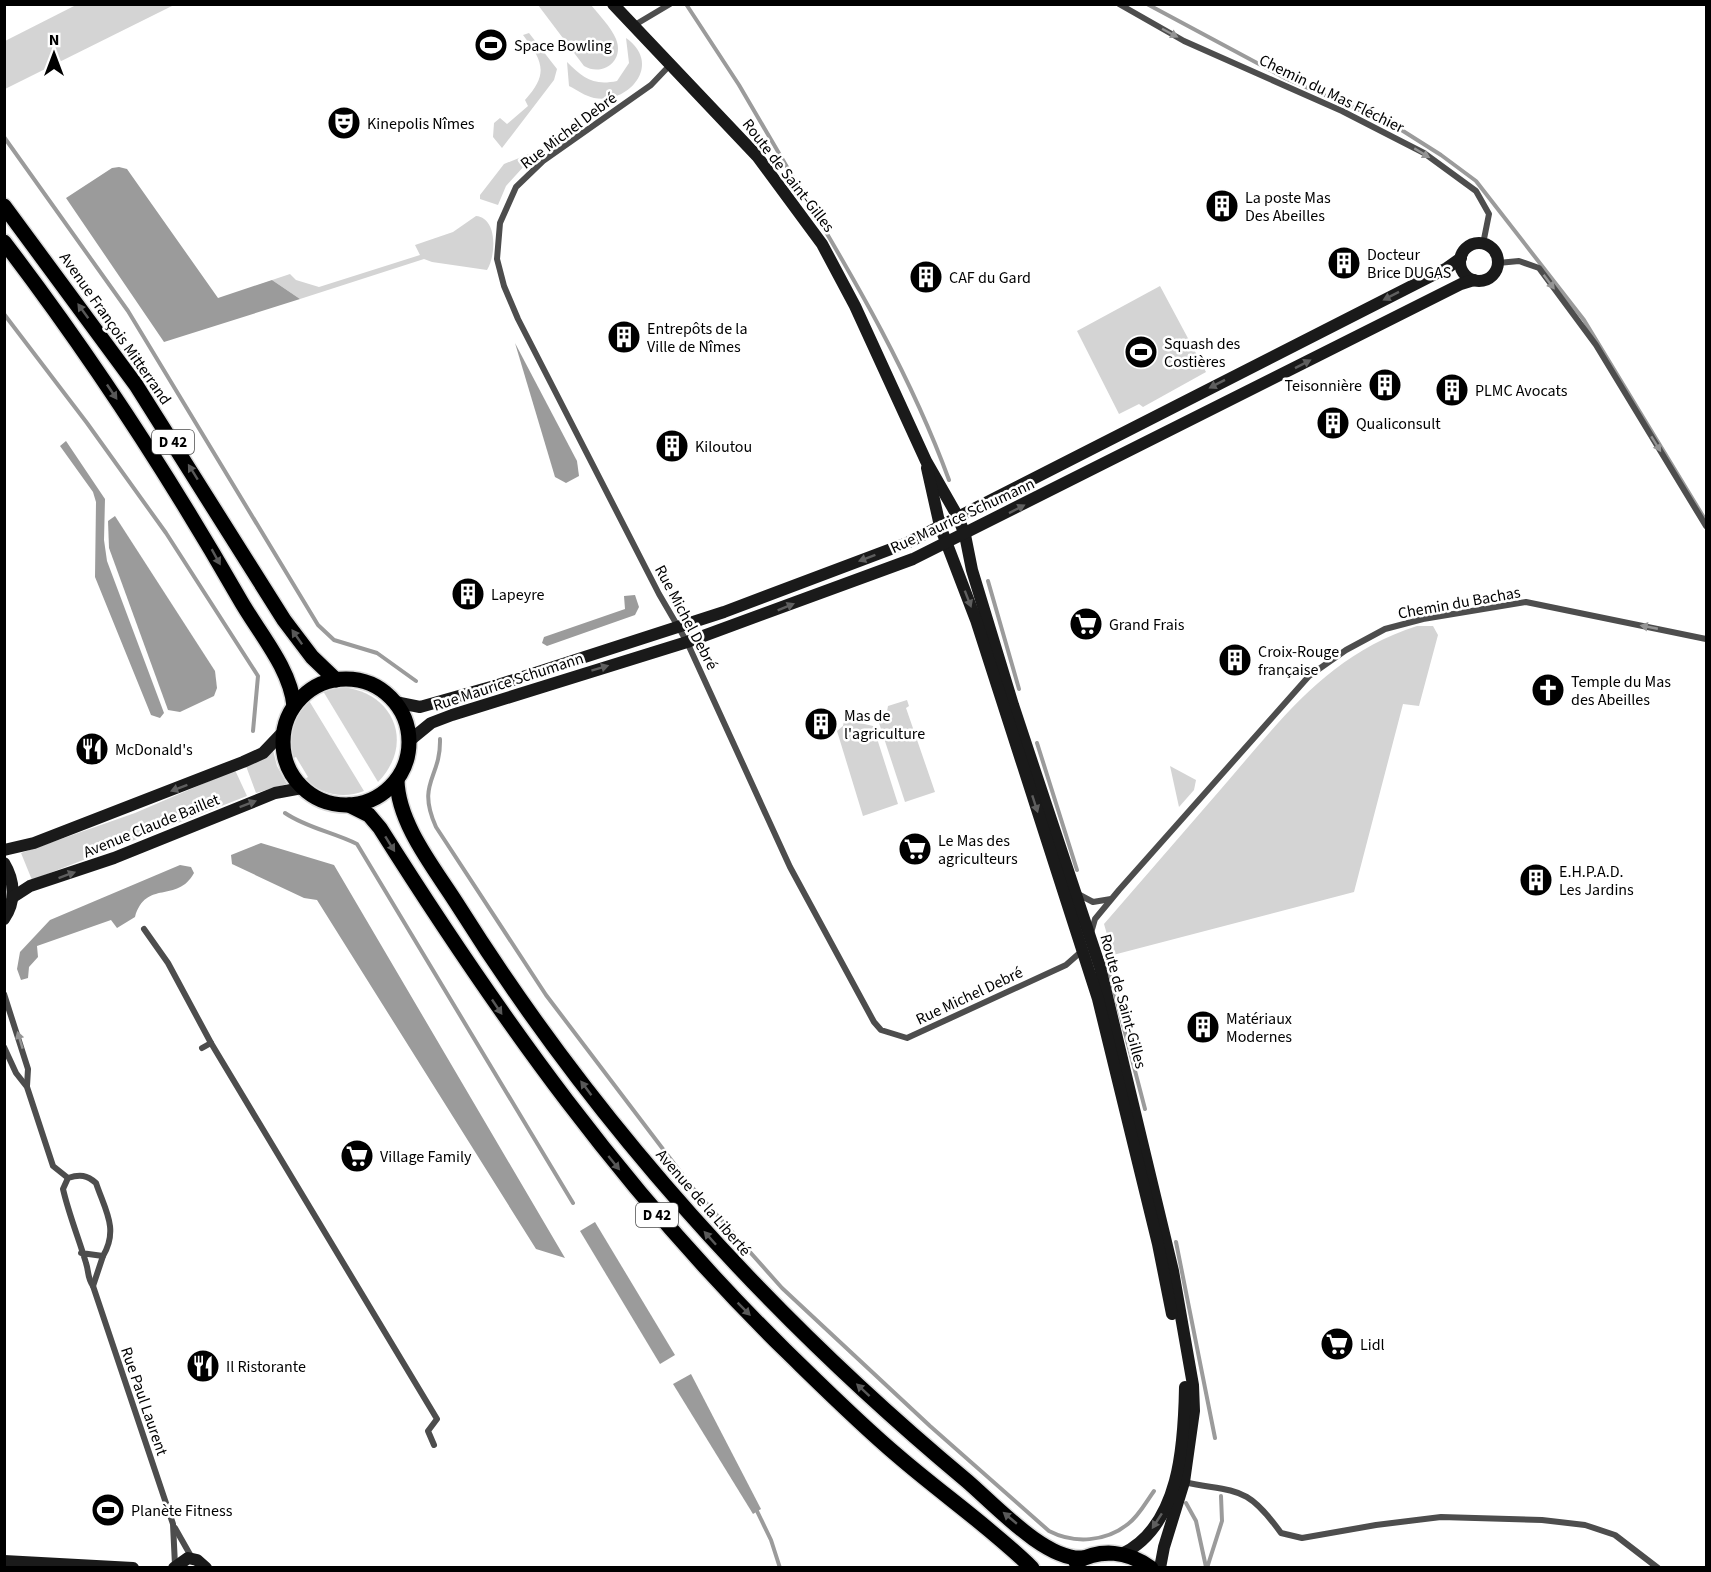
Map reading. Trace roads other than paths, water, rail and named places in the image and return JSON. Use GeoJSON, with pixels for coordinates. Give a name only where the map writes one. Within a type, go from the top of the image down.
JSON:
{"type":"FeatureCollection","features":[{"type":"Feature","properties":{"kind":"main road","name":"Route de Saint-Gilles"},"geometry":{"type":"LineString","coordinates":[[613,4],[720,114],[757,156],[822,244],[855,306],[926,462],[958,517],[1009,694],[1090,937],[1116,1025],[1164,1232],[1191,1370],[1194,1411],[1161,1568]]}},
{"type":"Feature","properties":{"kind":"main road","name":"Avenue François Mitterrand"},"geometry":{"type":"LineString","coordinates":[[4,206],[136,385],[284,620],[312,657],[336,680]]}},
{"type":"Feature","properties":{"kind":"main road","name":"D 42"},"geometry":{"type":"LineString","coordinates":[[4,242],[63,319],[203,534],[288,678],[294,706]]}},
{"type":"Feature","properties":{"kind":"main road"},"geometry":{"type":"LineString","coordinates":[[1483,243],[1494,250],[1498,263],[1495,273],[1489,278],[1474,280],[1464,273],[1461,258],[1469,246],[1483,243]]}},
{"type":"Feature","properties":{"kind":"main road","name":"Rue Maurice Schumann"},"geometry":{"type":"LineString","coordinates":[[395,702],[412,707],[438,703],[679,627],[907,543],[1447,268],[1461,258]]}},
{"type":"Feature","properties":{"kind":"main road","name":"Rue Maurice Schumann"},"geometry":{"type":"LineString","coordinates":[[409,741],[431,723],[452,715],[687,642],[775,611],[947,544],[1461,284],[1474,280]]}},
{"type":"Feature","properties":{"kind":"main road","name":"Route de Saint-Gilles"},"geometry":{"type":"LineString","coordinates":[[926,462],[940,526],[976,620],[1098,999],[1158,1244],[1180,1358],[1185,1386],[1185,1414],[1179,1481],[1156,1524],[1137,1547],[1122,1554]]}},
{"type":"Feature","properties":{"kind":"main road"},"geometry":{"type":"LineString","coordinates":[[336,680],[363,681],[380,689],[395,702],[405,719],[409,741],[405,764],[397,780],[375,798],[349,805],[328,802],[302,788],[288,767],[283,748],[284,731],[294,706],[315,687],[336,680]]}},
{"type":"Feature","properties":{"kind":"main road","name":"Avenue Claude Baillet"},"geometry":{"type":"LineString","coordinates":[[4,850],[34,843],[243,762],[263,753],[284,731]]}},
{"type":"Feature","properties":{"kind":"main road","name":"Avenue de la Liberté"},"geometry":{"type":"LineString","coordinates":[[397,780],[398,796],[412,829],[481,941],[590,1094],[671,1194],[757,1288],[909,1433],[1039,1542],[1065,1557],[1083,1558]]}},
{"type":"Feature","properties":{"kind":"main road","name":"Avenue Claude Baillet"},"geometry":{"type":"LineString","coordinates":[[13,897],[30,886],[114,858],[274,793],[302,788]]}},
{"type":"Feature","properties":{"kind":"main road","name":"D 42"},"geometry":{"type":"LineString","coordinates":[[349,805],[369,815],[380,828],[520,1041],[615,1164],[709,1273],[873,1434],[1032,1568]]}},
{"type":"Feature","properties":{"kind":"main road"},"geometry":{"type":"LineString","coordinates":[[4,864],[10,875],[13,897],[4,919]]}},
{"type":"Feature","properties":{"kind":"main road"},"geometry":{"type":"LineString","coordinates":[[1068,1568],[1083,1558],[1106,1553],[1122,1554],[1151,1568]]}},
{"type":"Feature","properties":{"kind":"main road"},"geometry":{"type":"LineString","coordinates":[[175,1566],[183,1559],[193,1558],[206,1568]]}},
{"type":"Feature","properties":{"kind":"main road"},"geometry":{"type":"LineString","coordinates":[[4,1561],[133,1568]]}},
{"type":"Feature","properties":{"kind":"street"},"geometry":{"type":"LineString","coordinates":[[633,26],[670,4]]}},
{"type":"Feature","properties":{"kind":"street","name":"Chemin du Mas Fléchier"},"geometry":{"type":"LineString","coordinates":[[1119,4],[1184,41],[1342,111],[1424,153],[1476,191],[1489,214],[1483,243]]}},
{"type":"Feature","properties":{"kind":"street","name":"Rue Michel Debré"},"geometry":{"type":"LineString","coordinates":[[670,65],[651,85],[543,161],[516,187],[500,223],[497,259],[504,286],[518,319],[659,594],[687,642],[790,867],[874,1022],[881,1030],[907,1038],[1066,965],[1082,953]]}},
{"type":"Feature","properties":{"kind":"street"},"geometry":{"type":"LineString","coordinates":[[1498,263],[1519,261],[1539,268],[1596,345],[1707,525]]}},
{"type":"Feature","properties":{"kind":"street","name":"Chemin du Bachas"},"geometry":{"type":"LineString","coordinates":[[1082,953],[1095,919],[1309,676],[1346,650],[1385,629],[1423,619],[1526,602],[1707,639]]}},
{"type":"Feature","properties":{"kind":"street"},"geometry":{"type":"LineString","coordinates":[[1075,892],[1093,902],[1112,899]]}},
{"type":"Feature","properties":{"kind":"street"},"geometry":{"type":"LineString","coordinates":[[144,928],[168,963],[211,1043],[437,1419],[429,1431],[434,1445]]}},
{"type":"Feature","properties":{"kind":"street"},"geometry":{"type":"LineString","coordinates":[[4,994],[28,1069],[27,1087]]}},
{"type":"Feature","properties":{"kind":"street"},"geometry":{"type":"LineString","coordinates":[[201,1048],[211,1043]]}},
{"type":"Feature","properties":{"kind":"street"},"geometry":{"type":"LineString","coordinates":[[4,1047],[16,1073],[27,1087],[53,1166],[68,1178],[83,1176],[96,1183],[112,1230],[111,1243],[103,1256],[93,1286]]}},
{"type":"Feature","properties":{"kind":"street","name":"Rue Paul Laurent"},"geometry":{"type":"LineString","coordinates":[[68,1178],[63,1189],[81,1253],[87,1264],[87,1277],[93,1286],[173,1524],[193,1558]]}},
{"type":"Feature","properties":{"kind":"street"},"geometry":{"type":"LineString","coordinates":[[81,1253],[103,1256]]}},
{"type":"Feature","properties":{"kind":"street"},"geometry":{"type":"LineString","coordinates":[[1179,1481],[1236,1491],[1262,1507],[1281,1533],[1286,1536],[1302,1538],[1376,1525],[1442,1517],[1542,1520],[1586,1525],[1615,1536],[1658,1568]]}},
{"type":"Feature","properties":{"kind":"street","name":"Rue Paul Laurent"},"geometry":{"type":"LineString","coordinates":[[173,1524],[175,1566]]}},
{"type":"Feature","properties":{"kind":"waterway"},"geometry":{"type":"LineString","coordinates":[[686,4],[739,85],[794,179]]}},
{"type":"Feature","properties":{"kind":"waterway"},"geometry":{"type":"LineString","coordinates":[[1147,4],[1287,79],[1392,124],[1441,155],[1476,181],[1584,320],[1706,521]]}},
{"type":"Feature","properties":{"kind":"waterway"},"geometry":{"type":"LineString","coordinates":[[4,137],[128,311],[318,625],[334,640],[377,653],[416,681]]}},
{"type":"Feature","properties":{"kind":"waterway"},"geometry":{"type":"LineString","coordinates":[[800,188],[862,294],[900,367],[949,480]]}},
{"type":"Feature","properties":{"kind":"waterway"},"geometry":{"type":"LineString","coordinates":[[4,314],[87,423],[166,533],[258,676],[253,731]]}},
{"type":"Feature","properties":{"kind":"waterway"},"geometry":{"type":"LineString","coordinates":[[988,581],[1019,689]]}},
{"type":"Feature","properties":{"kind":"waterway"},"geometry":{"type":"LineString","coordinates":[[440,739],[428,800],[436,827],[546,995],[691,1186],[782,1288],[930,1426],[1049,1531],[1079,1539],[1110,1535],[1132,1521],[1154,1491]]}},
{"type":"Feature","properties":{"kind":"waterway"},"geometry":{"type":"LineString","coordinates":[[1037,743],[1077,870]]}},
{"type":"Feature","properties":{"kind":"waterway"},"geometry":{"type":"LineString","coordinates":[[285,813],[357,844],[573,1203]]}},
{"type":"Feature","properties":{"kind":"waterway"},"geometry":{"type":"LineString","coordinates":[[1106,960],[1145,1109]]}},
{"type":"Feature","properties":{"kind":"waterway"},"geometry":{"type":"LineString","coordinates":[[1176,1242],[1215,1438]]}},
{"type":"Feature","properties":{"kind":"waterway"},"geometry":{"type":"LineString","coordinates":[[1207,1568],[1222,1521],[1221,1496]]}},
{"type":"Feature","properties":{"kind":"waterway"},"geometry":{"type":"LineString","coordinates":[[1186,1503],[1196,1521],[1206,1567]]}},
{"type":"Feature","properties":{"kind":"waterway"},"geometry":{"type":"LineString","coordinates":[[756,1509],[771,1540],[780,1568]]}},
{"type":"Feature","properties":{"kind":"place","name":"Space Bowling"},"geometry":{"type":"Point","coordinates":[491,45]}},
{"type":"Feature","properties":{"kind":"place","name":"Kinepolis Nîmes"},"geometry":{"type":"Point","coordinates":[344,123]}},
{"type":"Feature","properties":{"kind":"place","name":"La poste Mas Des Abeilles"},"geometry":{"type":"Point","coordinates":[1222,206]}},
{"type":"Feature","properties":{"kind":"place","name":"Docteur Brice DUGAS"},"geometry":{"type":"Point","coordinates":[1344,263]}},
{"type":"Feature","properties":{"kind":"place","name":"CAF du Gard"},"geometry":{"type":"Point","coordinates":[926,277]}},
{"type":"Feature","properties":{"kind":"place","name":"Entrepôts de la Ville de Nîmes"},"geometry":{"type":"Point","coordinates":[624,337]}},
{"type":"Feature","properties":{"kind":"place","name":"Squash des Costières"},"geometry":{"type":"Point","coordinates":[1141,352]}},
{"type":"Feature","properties":{"kind":"place","name":"Teisonnière"},"geometry":{"type":"Point","coordinates":[1385,385]}},
{"type":"Feature","properties":{"kind":"place","name":"PLMC Avocats"},"geometry":{"type":"Point","coordinates":[1452,390]}},
{"type":"Feature","properties":{"kind":"place","name":"Qualiconsult"},"geometry":{"type":"Point","coordinates":[1333,423]}},
{"type":"Feature","properties":{"kind":"place","name":"Kiloutou"},"geometry":{"type":"Point","coordinates":[672,446]}},
{"type":"Feature","properties":{"kind":"place","name":"Lapeyre"},"geometry":{"type":"Point","coordinates":[468,594]}},
{"type":"Feature","properties":{"kind":"place","name":"Grand Frais"},"geometry":{"type":"Point","coordinates":[1086,624]}},
{"type":"Feature","properties":{"kind":"place","name":"Croix-Rouge française"},"geometry":{"type":"Point","coordinates":[1235,660]}},
{"type":"Feature","properties":{"kind":"place","name":"Temple du Mas des Abeilles"},"geometry":{"type":"Point","coordinates":[1548,690]}},
{"type":"Feature","properties":{"kind":"place","name":"Mas de l'agriculture"},"geometry":{"type":"Point","coordinates":[821,724]}},
{"type":"Feature","properties":{"kind":"place","name":"McDonald's"},"geometry":{"type":"Point","coordinates":[92,749]}},
{"type":"Feature","properties":{"kind":"place","name":"Le Mas des agriculteurs"},"geometry":{"type":"Point","coordinates":[915,849]}},
{"type":"Feature","properties":{"kind":"place","name":"E.H.P.A.D. Les Jardins"},"geometry":{"type":"Point","coordinates":[1536,880]}},
{"type":"Feature","properties":{"kind":"place","name":"Matériaux Modernes"},"geometry":{"type":"Point","coordinates":[1203,1027]}},
{"type":"Feature","properties":{"kind":"place","name":"Village Family"},"geometry":{"type":"Point","coordinates":[357,1156]}},
{"type":"Feature","properties":{"kind":"place","name":"Lidl"},"geometry":{"type":"Point","coordinates":[1337,1344]}},
{"type":"Feature","properties":{"kind":"place","name":"Il Ristorante"},"geometry":{"type":"Point","coordinates":[203,1366]}},
{"type":"Feature","properties":{"kind":"place","name":"Planète Fitness"},"geometry":{"type":"Point","coordinates":[108,1510]}}]}
